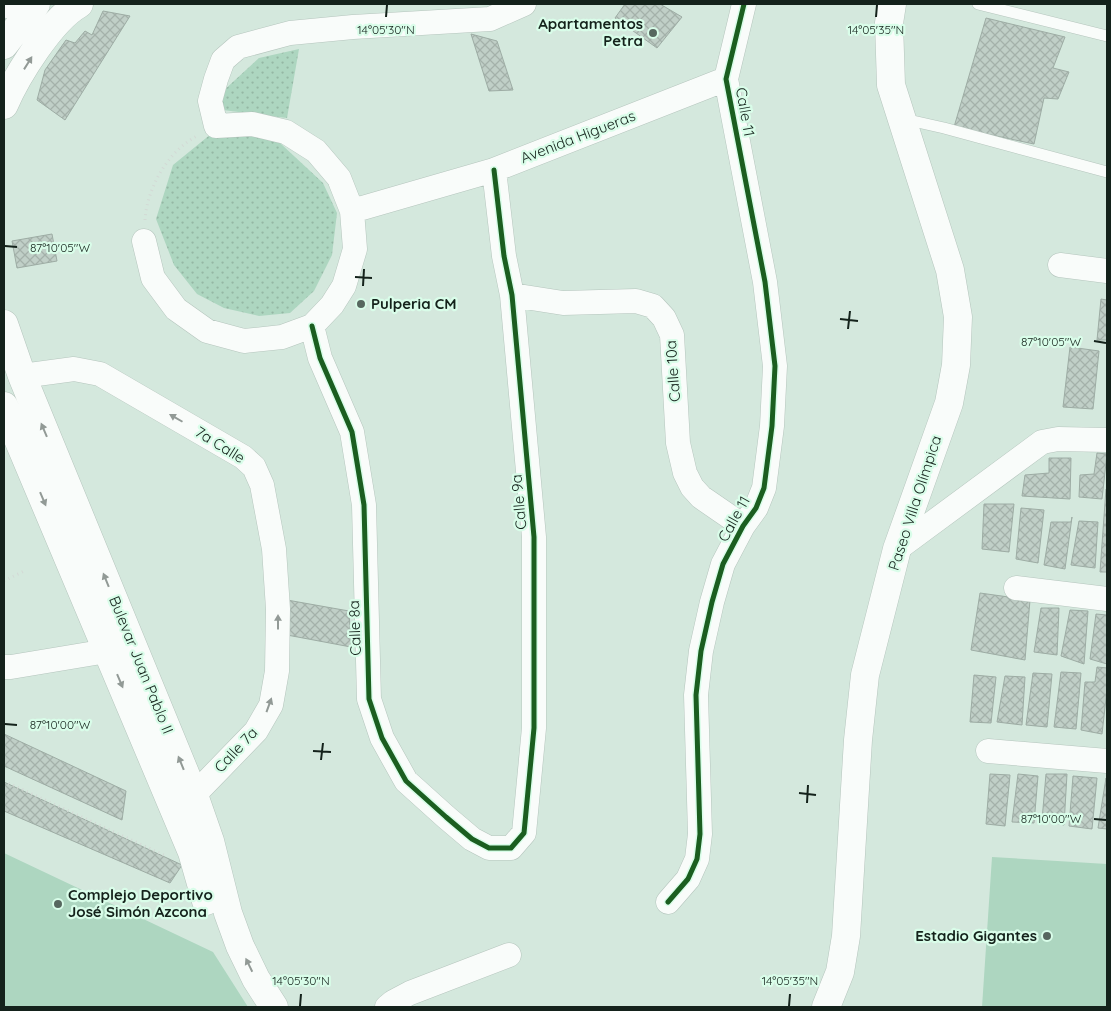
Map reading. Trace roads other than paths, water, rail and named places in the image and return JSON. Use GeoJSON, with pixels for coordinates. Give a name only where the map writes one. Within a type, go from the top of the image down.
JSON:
{"type":"FeatureCollection","features":[{"type":"Feature","properties":{"kind":"main road"},"geometry":{"type":"LineString","coordinates":[[4,105],[9,93],[48,30],[72,8],[80,4]]}},
{"type":"Feature","properties":{"kind":"main road","name":"Paseo Villa Olímpica"},"geometry":{"type":"LineString","coordinates":[[826,1007],[840,972],[846,936],[858,740],[865,675],[897,549],[948,402],[956,365],[958,317],[950,270],[891,85],[889,22],[892,4]]}},
{"type":"Feature","properties":{"kind":"main road"},"geometry":{"type":"LineString","coordinates":[[4,45],[23,7]]}},
{"type":"Feature","properties":{"kind":"main road","name":"Bulevar Juan Pablo II"},"geometry":{"type":"LineString","coordinates":[[4,324],[22,376],[194,795],[210,841],[228,913],[240,946],[256,979],[274,1007]]}},
{"type":"Feature","properties":{"kind":"main road","name":"Bulevar Juan Pablo II"},"geometry":{"type":"LineString","coordinates":[[4,406],[192,852],[210,919],[224,954],[240,988],[252,1007]]}},
{"type":"Feature","properties":{"kind":"street"},"geometry":{"type":"LineString","coordinates":[[144,241],[153,278],[176,310],[207,331],[244,341],[282,337],[312,326],[332,305],[344,286],[355,249],[352,211],[339,178],[316,151],[286,132],[252,124],[216,126],[210,101],[224,60],[238,47],[290,33],[353,27],[490,19],[524,4]]}},
{"type":"Feature","properties":{"kind":"street"},"geometry":{"type":"LineString","coordinates":[[726,80],[744,4]]}},
{"type":"Feature","properties":{"kind":"street","name":"Avenida Higueras"},"geometry":{"type":"LineString","coordinates":[[352,211],[494,170],[726,80]]}},
{"type":"Feature","properties":{"kind":"street","name":"Calle 11"},"geometry":{"type":"LineString","coordinates":[[668,902],[688,879],[697,859],[700,834],[696,695],[701,651],[723,564],[743,526],[756,508],[764,488],[772,426],[775,366],[765,282],[726,80]]}},
{"type":"Feature","properties":{"kind":"street","name":"Calle 9a"},"geometry":{"type":"LineString","coordinates":[[494,170],[504,256],[512,295],[534,536],[534,728],[524,833]]}},
{"type":"Feature","properties":{"kind":"street"},"geometry":{"type":"LineString","coordinates":[[1060,265],[1107,271]]}},
{"type":"Feature","properties":{"kind":"street","name":"Calle 10a"},"geometry":{"type":"LineString","coordinates":[[512,295],[563,303],[636,301],[653,306],[664,318],[672,335],[678,443],[685,473],[692,487],[701,497],[743,526]]}},
{"type":"Feature","properties":{"kind":"street","name":"Calle 8a"},"geometry":{"type":"LineString","coordinates":[[312,326],[320,358],[352,432],[364,505],[370,699],[382,738],[406,781],[472,839],[489,848],[512,848],[524,833]]}},
{"type":"Feature","properties":{"kind":"street","name":"7a Calle"},"geometry":{"type":"LineString","coordinates":[[22,376],[74,369],[100,374],[243,457],[254,467],[262,486],[274,550],[278,609],[277,671]]}},
{"type":"Feature","properties":{"kind":"street"},"geometry":{"type":"LineString","coordinates":[[897,549],[1042,442],[1058,439],[1107,440]]}},
{"type":"Feature","properties":{"kind":"street"},"geometry":{"type":"LineString","coordinates":[[1016,588],[1107,599]]}},
{"type":"Feature","properties":{"kind":"street"},"geometry":{"type":"LineString","coordinates":[[4,667],[11,668],[107,651]]}},
{"type":"Feature","properties":{"kind":"street","name":"Calle 7a"},"geometry":{"type":"LineString","coordinates":[[194,795],[256,731],[271,705],[277,671]]}},
{"type":"Feature","properties":{"kind":"street"},"geometry":{"type":"LineString","coordinates":[[988,751],[1107,761]]}},
{"type":"Feature","properties":{"kind":"street"},"geometry":{"type":"LineString","coordinates":[[387,1007],[410,993],[510,955]]}},
{"type":"Feature","properties":{"kind":"lane"},"geometry":{"type":"LineString","coordinates":[[978,4],[1107,36]]}},
{"type":"Feature","properties":{"kind":"lane"},"geometry":{"type":"LineString","coordinates":[[902,119],[944,128],[1107,172]]}},
{"type":"Feature","properties":{"kind":"place","name":"Apartamentos Petra"},"geometry":{"type":"Point","coordinates":[653,33]}},
{"type":"Feature","properties":{"kind":"place","name":"Pulperia CM"},"geometry":{"type":"Point","coordinates":[361,304]}},
{"type":"Feature","properties":{"kind":"place","name":"Complejo Deportivo José Simón Azcona"},"geometry":{"type":"Point","coordinates":[58,904]}},
{"type":"Feature","properties":{"kind":"place","name":"Estadio Gigantes"},"geometry":{"type":"Point","coordinates":[1047,936]}}]}
